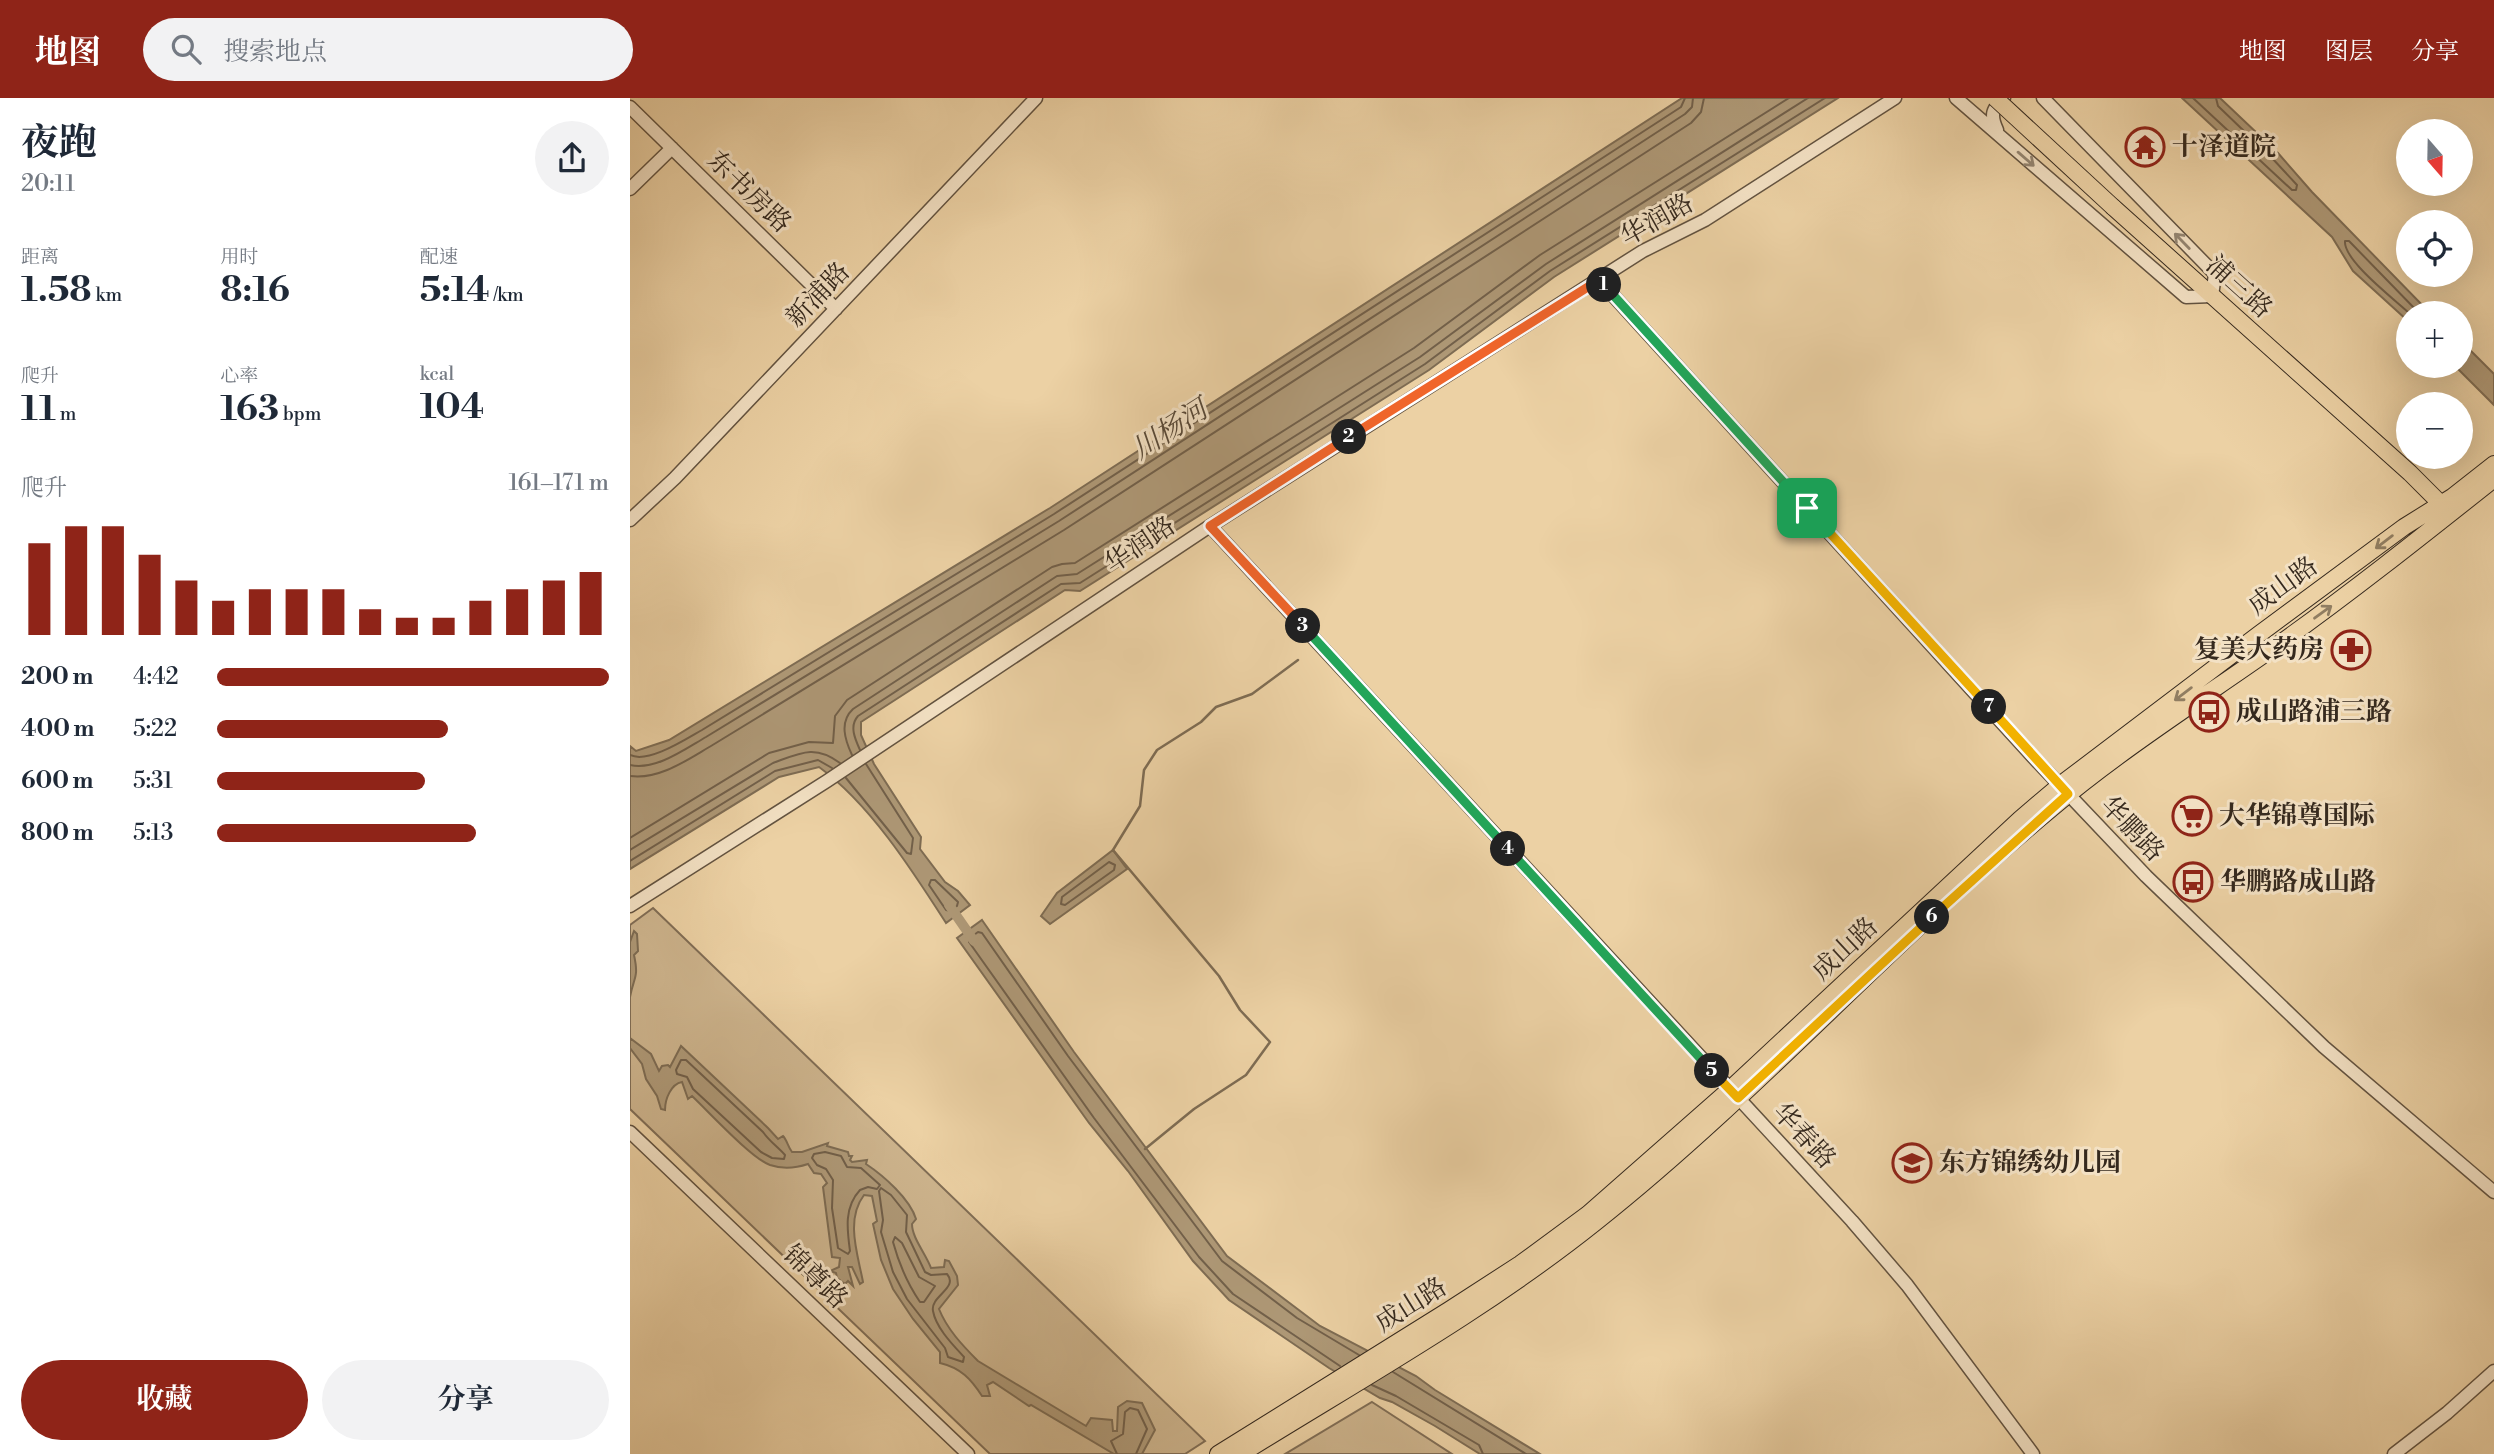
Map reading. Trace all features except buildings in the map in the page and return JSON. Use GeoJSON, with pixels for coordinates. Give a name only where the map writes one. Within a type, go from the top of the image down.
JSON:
{"type":"FeatureCollection","features":[{"type":"Feature","properties":{"kind":"main road","name":"浦三路"},"geometry":{"type":"LineString","coordinates":[[1995,98],[2410,474],[2445,509]]}},
{"type":"Feature","properties":{"kind":"main road","name":"成山路"},"geometry":{"type":"LineString","coordinates":[[1241,1454],[1520,1264],[1588,1214],[1734,1094],[1956,895],[2064,790],[2200,699],[2338,601],[2494,464]]}},
{"type":"Feature","properties":{"kind":"main road","name":"成山路"},"geometry":{"type":"LineString","coordinates":[[2445,509],[2494,479]]}},
{"type":"Feature","properties":{"kind":"main road","name":"成山路"},"geometry":{"type":"LineString","coordinates":[[1218,1454],[1345,1382]]}},
{"type":"Feature","properties":{"kind":"street","name":"新浦路"},"geometry":{"type":"LineString","coordinates":[[630,520],[675,478],[1036,98]]}},
{"type":"Feature","properties":{"kind":"street","name":"华润路"},"geometry":{"type":"LineString","coordinates":[[630,906],[827,781],[1210,526],[1643,251],[1705,220],[1895,98]]}},
{"type":"Feature","properties":{"kind":"street"},"geometry":{"type":"LineString","coordinates":[[1956,98],[2186,297],[2212,296],[2215,274],[2043,98]]}},
{"type":"Feature","properties":{"kind":"street"},"geometry":{"type":"LineString","coordinates":[[2000,136],[1991,117],[1994,107],[2004,98]]}},
{"type":"Feature","properties":{"kind":"street","name":"东书房路"},"geometry":{"type":"LineString","coordinates":[[630,107],[836,309]]}},
{"type":"Feature","properties":{"kind":"street"},"geometry":{"type":"LineString","coordinates":[[630,188],[672,148]]}},
{"type":"Feature","properties":{"kind":"street","name":"华鹏路"},"geometry":{"type":"LineString","coordinates":[[1599,280],[2064,790],[2146,876],[2324,1047],[2494,1192]]}},
{"type":"Feature","properties":{"kind":"street","name":"华春路"},"geometry":{"type":"LineString","coordinates":[[1210,526],[1852,1221],[1907,1285],[2033,1454]]}},
{"type":"Feature","properties":{"kind":"street","name":"锦尊路"},"geometry":{"type":"LineString","coordinates":[[630,1132],[968,1454]]}},
{"type":"Feature","properties":{"kind":"street"},"geometry":{"type":"LineString","coordinates":[[2393,1454],[2447,1413],[2494,1371]]}},
{"type":"Feature","properties":{"kind":"shaded area"},"geometry":{"type":"Polygon","coordinates":[[[653,908],[1205,1441],[1185,1454],[990,1454],[630,1109],[630,925],[653,908]]]}},
{"type":"Feature","properties":{"kind":"shaded area"},"geometry":{"type":"Polygon","coordinates":[[[1372,1402],[1452,1454],[1285,1454],[1372,1402]]]}},
{"type":"Feature","properties":{"kind":"water"},"geometry":{"type":"Polygon","coordinates":[[[1682,98],[1838,98],[1554,277],[1429,370],[1080,591],[1065,590],[861,722],[861,735],[874,764],[921,837],[920,849],[945,882],[958,891],[970,905],[946,923],[873,819],[838,782],[819,767],[779,777],[630,869],[630,746],[636,751],[669,740],[1050,508],[1682,98]]]}},
{"type":"Feature","properties":{"kind":"water"},"geometry":{"type":"Polygon","coordinates":[[[2182,98],[2220,98],[2278,153],[2396,278],[2396,287],[2405,287],[2418,301],[2396,301],[2396,310],[2353,271],[2332,237],[2182,98]]]}},
{"type":"Feature","properties":{"kind":"water"},"geometry":{"type":"Polygon","coordinates":[[[2473,353],[2494,374],[2494,405],[2467,378],[2473,378],[2473,353]]]}},
{"type":"Feature","properties":{"kind":"water"},"geometry":{"type":"Polygon","coordinates":[[[1113,850],[1127,869],[1050,924],[1041,916],[1057,893],[1113,850]]]}},
{"type":"Feature","properties":{"kind":"water"},"geometry":{"type":"Polygon","coordinates":[[[982,920],[1074,1052],[1227,1256],[1320,1326],[1416,1376],[1540,1454],[1480,1454],[1329,1368],[1229,1300],[1193,1261],[1128,1171],[1089,1123],[957,938],[982,920]]]}},
{"type":"Feature","properties":{"kind":"water"},"geometry":{"type":"Polygon","coordinates":[[[634,931],[637,934],[638,951],[634,955],[636,973],[630,997],[630,942],[634,931]]]}},
{"type":"Feature","properties":{"kind":"water"},"geometry":{"type":"Polygon","coordinates":[[[630,1038],[651,1054],[659,1071],[662,1066],[670,1067],[681,1046],[778,1139],[783,1136],[792,1152],[802,1152],[828,1143],[827,1146],[848,1152],[849,1156],[852,1156],[852,1162],[867,1160],[866,1164],[895,1188],[913,1211],[916,1219],[912,1224],[914,1235],[931,1268],[944,1267],[945,1260],[949,1261],[957,1276],[958,1285],[939,1309],[966,1349],[978,1361],[1086,1426],[1091,1418],[1112,1420],[1113,1431],[1117,1431],[1118,1407],[1127,1401],[1142,1403],[1155,1430],[1142,1454],[1114,1454],[1029,1406],[993,1382],[987,1385],[990,1396],[982,1396],[965,1375],[940,1363],[940,1352],[893,1289],[881,1260],[873,1224],[877,1221],[872,1196],[864,1195],[855,1215],[854,1238],[863,1282],[860,1284],[852,1267],[848,1267],[853,1286],[848,1281],[845,1284],[837,1278],[836,1273],[830,1271],[839,1267],[840,1258],[832,1257],[823,1187],[827,1183],[821,1174],[814,1173],[808,1164],[784,1167],[762,1161],[692,1096],[688,1099],[682,1082],[672,1089],[667,1097],[665,1110],[661,1109],[657,1096],[646,1079],[642,1064],[630,1048],[630,1038]]]}},
{"type":"Feature","properties":{"kind":"waterway"},"geometry":{"type":"LineString","coordinates":[[1145,1149],[1194,1109],[1246,1075],[1270,1042],[1240,1010],[1219,976],[1113,850],[1140,806],[1144,770],[1157,750],[1201,722],[1216,707],[1252,694],[1298,660]]}},
{"type":"Feature","properties":{"kind":"waterway"},"geometry":{"type":"LineString","coordinates":[[949,905],[974,941]]}},
{"type":"Feature","properties":{"kind":"place","name":"十泽道院"},"geometry":{"type":"Point","coordinates":[2145,147]}},
{"type":"Feature","properties":{"kind":"place","name":"复美大药房"},"geometry":{"type":"Point","coordinates":[2351,650]}},
{"type":"Feature","properties":{"kind":"place","name":"成山路浦三路"},"geometry":{"type":"Point","coordinates":[2209,712]}},
{"type":"Feature","properties":{"kind":"place","name":"大华锦尊国际"},"geometry":{"type":"Point","coordinates":[2192,816]}},
{"type":"Feature","properties":{"kind":"place","name":"华鹏路成山路"},"geometry":{"type":"Point","coordinates":[2193,882]}},
{"type":"Feature","properties":{"kind":"place","name":"东方锦绣幼儿园"},"geometry":{"type":"Point","coordinates":[1912,1163]}},
{"type":"Feature","properties":{"kind":"route"},"geometry":{"type":"LineString","coordinates":[[1599,280],[1807,508],[2068,794],[1738,1098],[1210,526],[1599,280]]}},
{"type":"Feature","properties":{"kind":"water label","name":"川杨河"},"geometry":{"type":"Point","coordinates":[1170,430]}}]}
